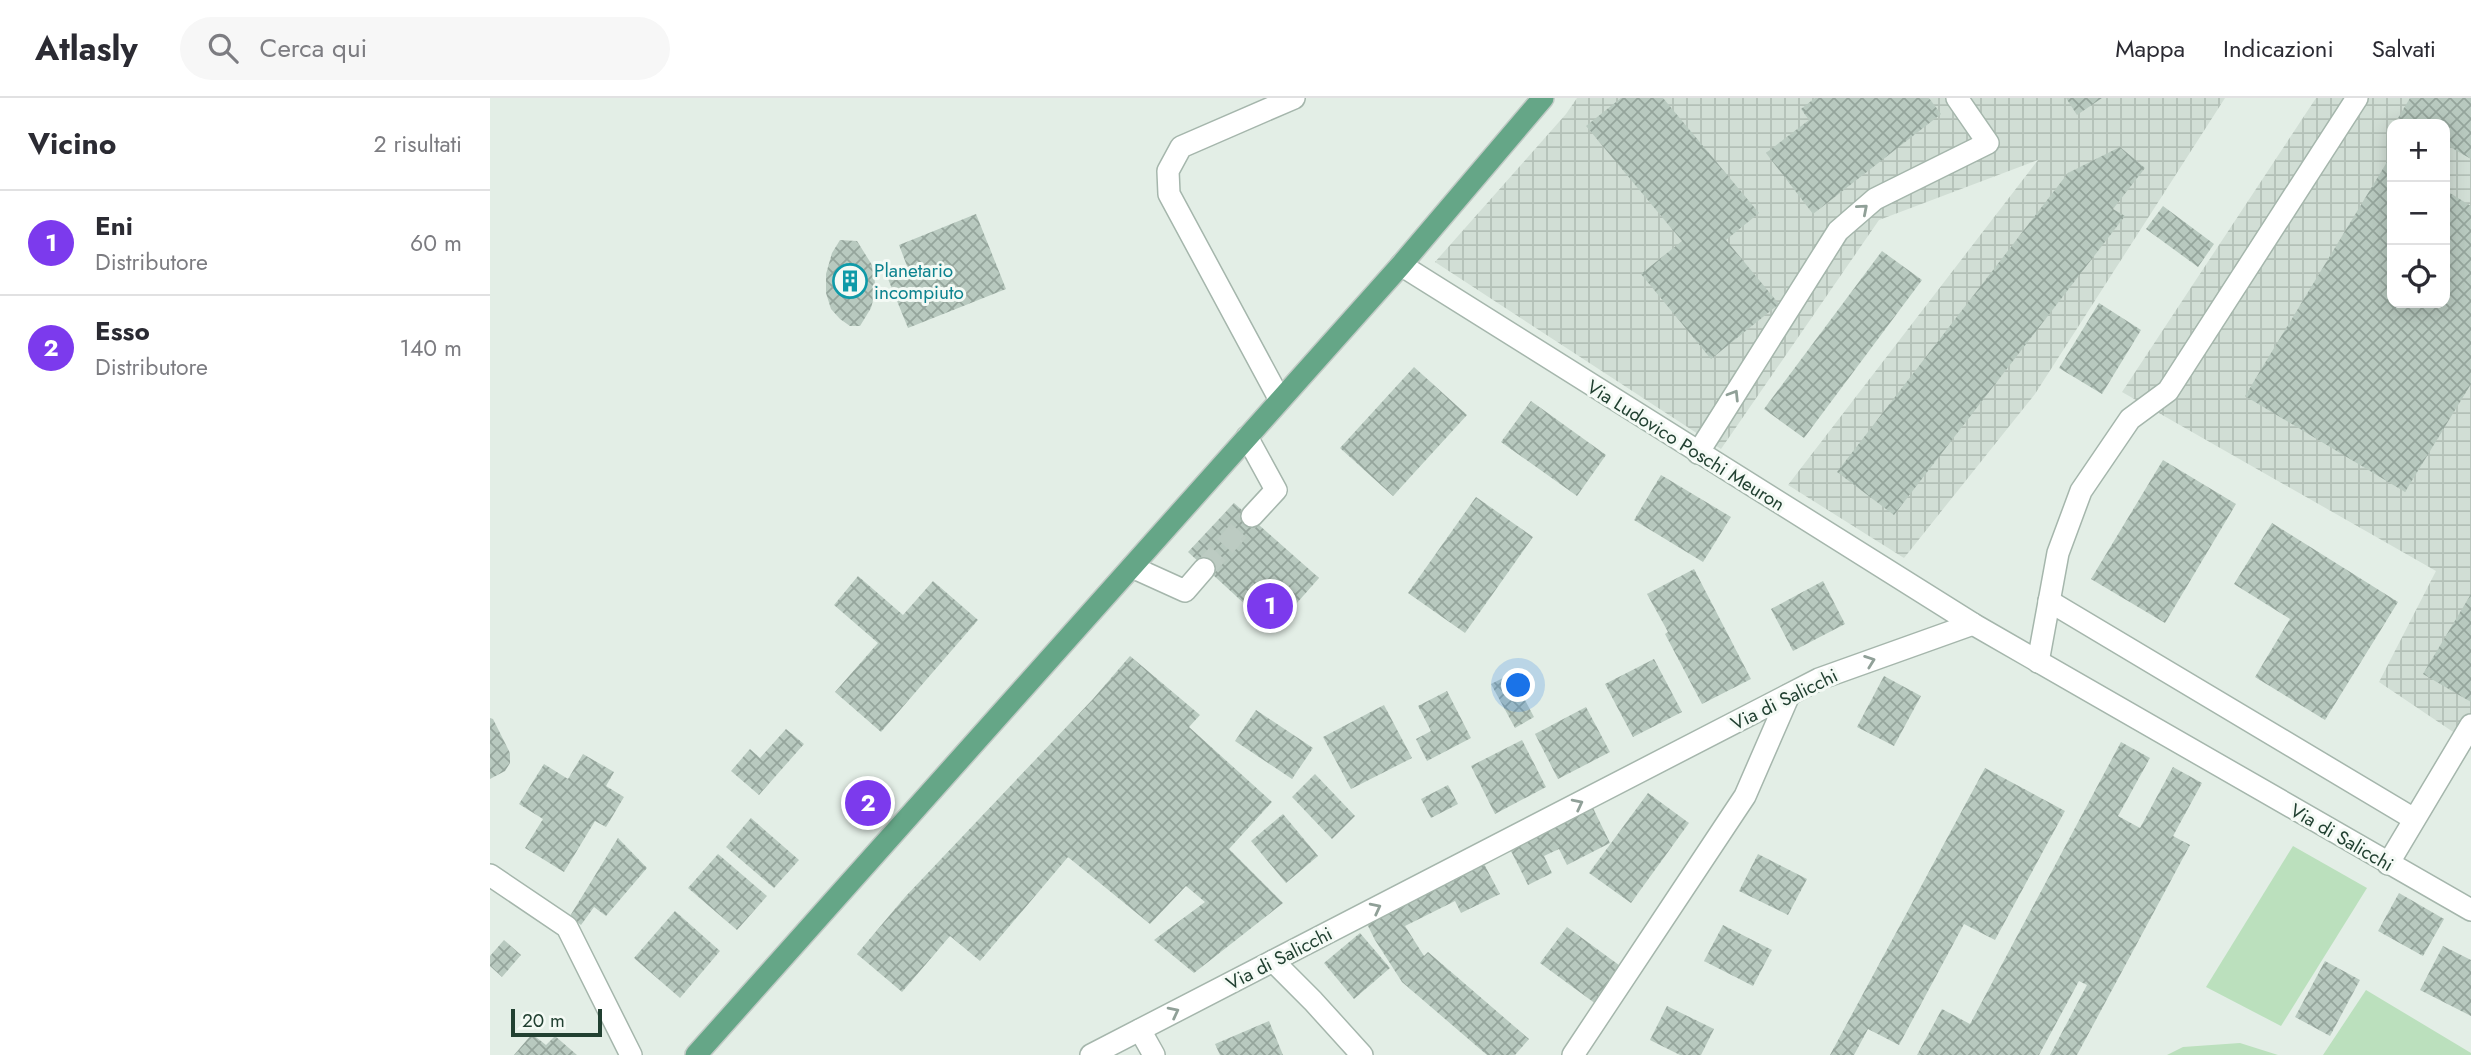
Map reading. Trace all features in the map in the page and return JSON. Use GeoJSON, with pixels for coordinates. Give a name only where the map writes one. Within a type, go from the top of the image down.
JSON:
{"type":"FeatureCollection","features":[{"type":"Feature","properties":{"kind":"main road"},"geometry":{"type":"LineString","coordinates":[[696,1055],[1401,265],[1543,98]]}},
{"type":"Feature","properties":{"kind":"street"},"geometry":{"type":"LineString","coordinates":[[1280,400],[1169,194],[1168,171],[1181,147],[1294,98]]}},
{"type":"Feature","properties":{"kind":"street"},"geometry":{"type":"LineString","coordinates":[[1698,453],[1838,231],[1875,199],[1988,143],[1957,98]]}},
{"type":"Feature","properties":{"kind":"street"},"geometry":{"type":"LineString","coordinates":[[2039,662],[2058,554],[2081,491],[2130,419],[2168,391],[2357,98]]}},
{"type":"Feature","properties":{"kind":"street","name":"Via Ludovico Poschi Meuron"},"geometry":{"type":"LineString","coordinates":[[1401,265],[1973,624]]}},
{"type":"Feature","properties":{"kind":"street"},"geometry":{"type":"LineString","coordinates":[[1247,437],[1276,490],[1252,516]]}},
{"type":"Feature","properties":{"kind":"street"},"geometry":{"type":"LineString","coordinates":[[1132,567],[1185,591],[1204,569]]}},
{"type":"Feature","properties":{"kind":"street"},"geometry":{"type":"LineString","coordinates":[[2049,601],[2414,819]]}},
{"type":"Feature","properties":{"kind":"street","name":"Via di Salicchi"},"geometry":{"type":"LineString","coordinates":[[1091,1055],[1819,679],[1973,624],[2471,910]]}},
{"type":"Feature","properties":{"kind":"street"},"geometry":{"type":"LineString","coordinates":[[1573,1055],[1745,796],[1789,695]]}},
{"type":"Feature","properties":{"kind":"street"},"geometry":{"type":"LineString","coordinates":[[2388,864],[2471,725]]}},
{"type":"Feature","properties":{"kind":"street"},"geometry":{"type":"LineString","coordinates":[[490,875],[567,927],[631,1055]]}},
{"type":"Feature","properties":{"kind":"street"},"geometry":{"type":"LineString","coordinates":[[1273,961],[1362,1055]]}},
{"type":"Feature","properties":{"kind":"street"},"geometry":{"type":"LineString","coordinates":[[1140,1030],[1154,1055]]}},
{"type":"Feature","properties":{"kind":"shaded area"},"geometry":{"type":"Polygon","coordinates":[[[1577,98],[2225,98],[2035,394],[1904,558],[1788,485],[2038,160],[1879,220],[1721,449],[1435,262],[1566,114],[1577,98]]]}},
{"type":"Feature","properties":{"kind":"shaded area"},"geometry":{"type":"Polygon","coordinates":[[[2316,98],[2471,98],[2471,744],[2379,682],[2436,571],[2122,392],[2316,98]]]}},
{"type":"Feature","properties":{"kind":"green space"},"geometry":{"type":"Polygon","coordinates":[[[2293,846],[2367,888],[2281,1026],[2206,987],[2293,846]]]}},
{"type":"Feature","properties":{"kind":"green space"},"geometry":{"type":"Polygon","coordinates":[[[2366,990],[2471,1053],[2471,1055],[2323,1055],[2366,990]]]}},
{"type":"Feature","properties":{"kind":"green space"},"geometry":{"type":"Polygon","coordinates":[[[2240,1043],[2278,1055],[2167,1055],[2183,1047],[2240,1043]]]}},
{"type":"Feature","properties":{"kind":"building"},"geometry":{"type":"Polygon","coordinates":[[[1621,98],[1663,98],[1759,213],[1726,240],[1779,304],[1711,359],[1641,274],[1682,241],[1586,126],[1621,98]]]}},
{"type":"Feature","properties":{"kind":"building"},"geometry":{"type":"Polygon","coordinates":[[[1815,98],[1929,98],[1941,114],[1813,214],[1766,153],[1809,120],[1801,109],[1815,98]]]}},
{"type":"Feature","properties":{"kind":"building"},"geometry":{"type":"Polygon","coordinates":[[[2066,98],[2102,98],[2077,115],[2066,98]]]}},
{"type":"Feature","properties":{"kind":"building"},"geometry":{"type":"Polygon","coordinates":[[[2410,98],[2471,98],[2471,159],[2450,147],[2450,119],[2398,118],[2410,98]]]}},
{"type":"Feature","properties":{"kind":"building"},"geometry":{"type":"Polygon","coordinates":[[[2120,147],[2145,168],[2113,209],[2125,216],[1894,515],[1837,472],[2068,173],[2120,147]]]}},
{"type":"Feature","properties":{"kind":"building"},"geometry":{"type":"Polygon","coordinates":[[[2387,162],[2387,308],[2450,308],[2450,193],[2471,206],[2471,384],[2405,492],[2245,396],[2387,162]]]}},
{"type":"Feature","properties":{"kind":"building"},"geometry":{"type":"Polygon","coordinates":[[[2163,206],[2214,244],[2198,267],[2146,229],[2163,206]]]}},
{"type":"Feature","properties":{"kind":"building"},"geometry":{"type":"Polygon","coordinates":[[[976,214],[1006,289],[908,328],[886,274],[907,266],[899,245],[976,214]]]}},
{"type":"Feature","properties":{"kind":"building","name":"Planetario incompiuto"},"geometry":{"type":"Polygon","coordinates":[[[840,240],[857,241],[872,265],[876,289],[871,308],[860,326],[850,326],[840,319],[831,309],[826,293],[826,274],[832,253],[840,240]]]}},
{"type":"Feature","properties":{"kind":"building"},"geometry":{"type":"Polygon","coordinates":[[[1882,251],[1922,280],[1804,438],[1764,409],[1882,251]]]}},
{"type":"Feature","properties":{"kind":"building"},"geometry":{"type":"Polygon","coordinates":[[[2099,303],[2141,330],[2102,394],[2059,368],[2099,303]]]}},
{"type":"Feature","properties":{"kind":"building"},"geometry":{"type":"Polygon","coordinates":[[[1414,367],[1467,415],[1393,496],[1340,448],[1414,367]]]}},
{"type":"Feature","properties":{"kind":"building"},"geometry":{"type":"Polygon","coordinates":[[[1531,401],[1606,455],[1577,496],[1501,442],[1531,401]]]}},
{"type":"Feature","properties":{"kind":"building"},"geometry":{"type":"Polygon","coordinates":[[[2163,460],[2236,504],[2165,623],[2091,579],[2163,460]]]}},
{"type":"Feature","properties":{"kind":"building"},"geometry":{"type":"Polygon","coordinates":[[[1661,475],[1731,517],[1703,562],[1634,520],[1661,475]]]}},
{"type":"Feature","properties":{"kind":"building"},"geometry":{"type":"Polygon","coordinates":[[[1476,497],[1533,537],[1465,633],[1408,593],[1476,497]]]}},
{"type":"Feature","properties":{"kind":"building"},"geometry":{"type":"Polygon","coordinates":[[[1234,503],[1319,578],[1273,630],[1188,552],[1234,503]]]}},
{"type":"Feature","properties":{"kind":"building"},"geometry":{"type":"Polygon","coordinates":[[[2272,523],[2398,602],[2325,720],[2255,677],[2290,619],[2234,584],[2272,523]]]}},
{"type":"Feature","properties":{"kind":"building"},"geometry":{"type":"Polygon","coordinates":[[[1694,569],[1751,679],[1702,704],[1647,594],[1694,569]]]}},
{"type":"Feature","properties":{"kind":"building"},"geometry":{"type":"Polygon","coordinates":[[[858,576],[903,615],[933,581],[978,620],[881,732],[835,692],[878,643],[834,605],[858,576]]]}},
{"type":"Feature","properties":{"kind":"building"},"geometry":{"type":"Polygon","coordinates":[[[1823,581],[1845,624],[1793,651],[1771,609],[1823,581]]]}},
{"type":"Feature","properties":{"kind":"building"},"geometry":{"type":"Polygon","coordinates":[[[2471,594],[2471,702],[2423,674],[2471,594]]]}},
{"type":"Feature","properties":{"kind":"building"},"geometry":{"type":"Polygon","coordinates":[[[1130,656],[1200,715],[1189,727],[1272,802],[1229,849],[1283,903],[1194,973],[1154,940],[1205,902],[1186,886],[1150,924],[1068,857],[980,961],[950,936],[902,992],[857,954],[905,897],[1093,699],[1130,656]]]}},
{"type":"Feature","properties":{"kind":"building"},"geometry":{"type":"Polygon","coordinates":[[[1654,659],[1682,712],[1633,737],[1605,684],[1654,659]]]}},
{"type":"Feature","properties":{"kind":"building"},"geometry":{"type":"Polygon","coordinates":[[[1511,674],[1534,717],[1515,728],[1491,684],[1511,674]]]}},
{"type":"Feature","properties":{"kind":"building"},"geometry":{"type":"Polygon","coordinates":[[[1884,676],[1921,696],[1894,746],[1857,727],[1884,676]]]}},
{"type":"Feature","properties":{"kind":"building"},"geometry":{"type":"Polygon","coordinates":[[[1447,691],[1471,738],[1427,761],[1416,739],[1431,731],[1418,706],[1447,691]]]}},
{"type":"Feature","properties":{"kind":"building"},"geometry":{"type":"Polygon","coordinates":[[[1384,705],[1412,758],[1351,789],[1323,737],[1384,705]]]}},
{"type":"Feature","properties":{"kind":"building"},"geometry":{"type":"Polygon","coordinates":[[[1586,707],[1610,752],[1558,779],[1535,734],[1586,707]]]}},
{"type":"Feature","properties":{"kind":"building"},"geometry":{"type":"Polygon","coordinates":[[[1256,710],[1313,748],[1292,779],[1235,741],[1256,710]]]}},
{"type":"Feature","properties":{"kind":"building"},"geometry":{"type":"Polygon","coordinates":[[[490,718],[493,719],[510,753],[510,763],[505,771],[490,779],[490,718]]]}},
{"type":"Feature","properties":{"kind":"building"},"geometry":{"type":"Polygon","coordinates":[[[786,729],[804,744],[759,795],[731,771],[750,749],[760,758],[786,729]]]}},
{"type":"Feature","properties":{"kind":"building"},"geometry":{"type":"Polygon","coordinates":[[[1522,740],[1546,787],[1495,814],[1471,766],[1522,740]]]}},
{"type":"Feature","properties":{"kind":"building"},"geometry":{"type":"Polygon","coordinates":[[[2121,742],[2150,758],[2118,816],[2140,828],[2173,767],[2202,783],[2173,836],[2190,845],[2077,1055],[2050,1055],[2087,985],[2079,981],[2039,1055],[1917,1055],[1942,1009],[1970,1024],[2121,742]]]}},
{"type":"Feature","properties":{"kind":"building"},"geometry":{"type":"Polygon","coordinates":[[[583,754],[614,772],[606,786],[624,797],[606,827],[595,821],[564,872],[525,848],[543,819],[519,804],[544,764],[568,779],[583,754]]]}},
{"type":"Feature","properties":{"kind":"building"},"geometry":{"type":"Polygon","coordinates":[[[1985,768],[2065,811],[1995,940],[1964,924],[1899,1045],[1868,1029],[1854,1055],[1830,1055],[1985,768]]]}},
{"type":"Feature","properties":{"kind":"building"},"geometry":{"type":"Polygon","coordinates":[[[1315,774],[1355,816],[1332,839],[1292,797],[1315,774]]]}},
{"type":"Feature","properties":{"kind":"building"},"geometry":{"type":"Polygon","coordinates":[[[1448,785],[1458,804],[1431,818],[1421,799],[1448,785]]]}},
{"type":"Feature","properties":{"kind":"building"},"geometry":{"type":"Polygon","coordinates":[[[1648,793],[1689,823],[1631,903],[1589,873],[1648,793]]]}},
{"type":"Feature","properties":{"kind":"building"},"geometry":{"type":"Polygon","coordinates":[[[1593,808],[1610,843],[1567,865],[1559,849],[1544,856],[1552,873],[1528,885],[1510,849],[1593,808]]]}},
{"type":"Feature","properties":{"kind":"building"},"geometry":{"type":"Polygon","coordinates":[[[1283,814],[1318,856],[1286,883],[1251,841],[1283,814]]]}},
{"type":"Feature","properties":{"kind":"building"},"geometry":{"type":"Polygon","coordinates":[[[751,818],[799,860],[774,888],[726,847],[751,818]]]}},
{"type":"Feature","properties":{"kind":"building"},"geometry":{"type":"Polygon","coordinates":[[[618,838],[647,868],[606,916],[594,907],[581,925],[570,916],[618,838]]]}},
{"type":"Feature","properties":{"kind":"building"},"geometry":{"type":"Polygon","coordinates":[[[718,854],[767,896],[737,930],[688,888],[718,854]]]}},
{"type":"Feature","properties":{"kind":"building"},"geometry":{"type":"Polygon","coordinates":[[[1758,854],[1807,879],[1788,915],[1739,891],[1758,854]]]}},
{"type":"Feature","properties":{"kind":"building"},"geometry":{"type":"Polygon","coordinates":[[[1484,864],[1500,894],[1461,913],[1455,901],[1405,926],[1424,956],[1428,952],[1529,1039],[1515,1055],[1487,1055],[1402,982],[1366,922],[1484,864]]]}},
{"type":"Feature","properties":{"kind":"building"},"geometry":{"type":"Polygon","coordinates":[[[2399,893],[2444,919],[2423,956],[2378,931],[2399,893]]]}},
{"type":"Feature","properties":{"kind":"building"},"geometry":{"type":"Polygon","coordinates":[[[675,911],[720,951],[680,998],[634,958],[675,911]]]}},
{"type":"Feature","properties":{"kind":"building"},"geometry":{"type":"Polygon","coordinates":[[[1723,925],[1772,950],[1753,986],[1704,961],[1723,925]]]}},
{"type":"Feature","properties":{"kind":"building"},"geometry":{"type":"Polygon","coordinates":[[[1567,927],[1623,968],[1596,1004],[1540,963],[1567,927]]]}},
{"type":"Feature","properties":{"kind":"building"},"geometry":{"type":"Polygon","coordinates":[[[1360,933],[1390,968],[1354,999],[1324,963],[1360,933]]]}},
{"type":"Feature","properties":{"kind":"building"},"geometry":{"type":"Polygon","coordinates":[[[504,940],[521,955],[502,977],[490,966],[490,956],[504,940]]]}},
{"type":"Feature","properties":{"kind":"building"},"geometry":{"type":"Polygon","coordinates":[[[2443,946],[2471,960],[2471,1016],[2420,990],[2443,946]]]}},
{"type":"Feature","properties":{"kind":"building"},"geometry":{"type":"Polygon","coordinates":[[[2325,961],[2360,980],[2330,1036],[2295,1017],[2325,961]]]}},
{"type":"Feature","properties":{"kind":"building"},"geometry":{"type":"Polygon","coordinates":[[[1667,1006],[1714,1029],[1701,1055],[1680,1055],[1650,1040],[1667,1006]]]}},
{"type":"Feature","properties":{"kind":"building"},"geometry":{"type":"Polygon","coordinates":[[[1269,1021],[1283,1055],[1220,1055],[1215,1044],[1269,1021]]]}},
{"type":"Feature","properties":{"kind":"building"},"geometry":{"type":"Polygon","coordinates":[[[532,1034],[546,1045],[555,1036],[577,1055],[514,1055],[532,1034]]]}},
{"type":"Feature","properties":{"kind":"tunnel"},"geometry":{"type":"LineString","coordinates":[[1204,569],[1252,516]]}},
{"type":"Feature","properties":{"kind":"place","name":"Planetario incompiuto"},"geometry":{"type":"Point","coordinates":[850,281]}},
{"type":"Feature","properties":{"kind":"place","name":"Eni"},"geometry":{"type":"Point","coordinates":[1270,606]}},
{"type":"Feature","properties":{"kind":"place","name":"Esso"},"geometry":{"type":"Point","coordinates":[868,803]}}]}
